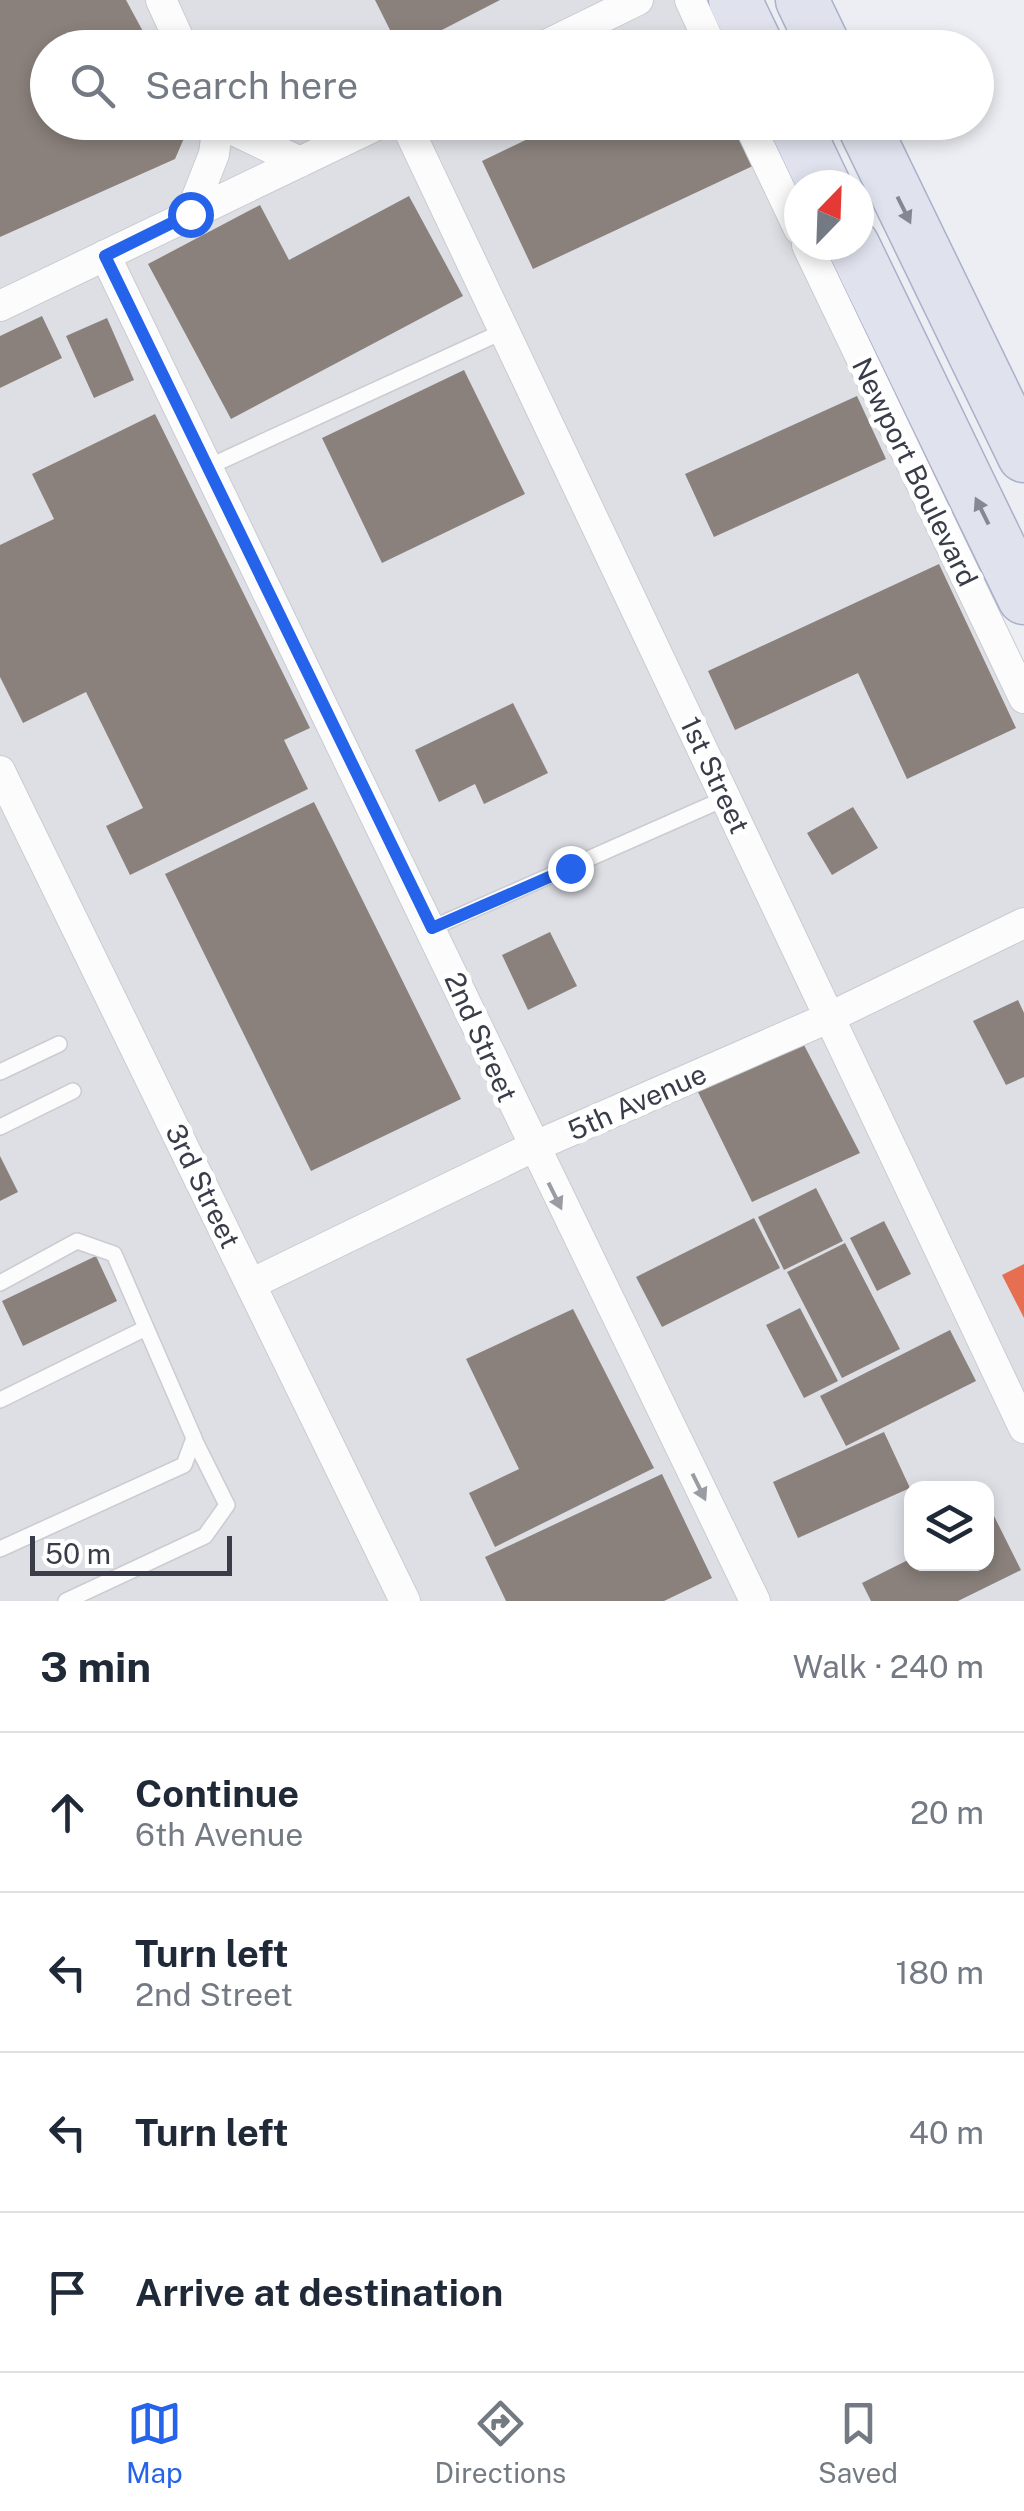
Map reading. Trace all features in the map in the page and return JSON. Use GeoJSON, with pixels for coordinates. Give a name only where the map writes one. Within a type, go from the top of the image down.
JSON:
{"type":"FeatureCollection","features":[{"type":"Feature","properties":{"kind":"highway"},"geometry":{"type":"LineString","coordinates":[[734,0],[749,30]]}},
{"type":"Feature","properties":{"kind":"highway"},"geometry":{"type":"LineString","coordinates":[[802,0],[816,30]]}},
{"type":"Feature","properties":{"kind":"highway"},"geometry":{"type":"LineString","coordinates":[[803,140],[817,170]]}},
{"type":"Feature","properties":{"kind":"highway"},"geometry":{"type":"LineString","coordinates":[[871,140],[1024,456]]}},
{"type":"Feature","properties":{"kind":"highway"},"geometry":{"type":"LineString","coordinates":[[860,260],[1024,598]]}},
{"type":"Feature","properties":{"kind":"street"},"geometry":{"type":"LineString","coordinates":[[161,0],[175,30]]}},
{"type":"Feature","properties":{"kind":"street"},"geometry":{"type":"LineString","coordinates":[[577,30],[638,0]]}},
{"type":"Feature","properties":{"kind":"street"},"geometry":{"type":"LineString","coordinates":[[690,0],[704,30]]}},
{"type":"Feature","properties":{"kind":"street"},"geometry":{"type":"LineString","coordinates":[[190,214],[216,140]]}},
{"type":"Feature","properties":{"kind":"street"},"geometry":{"type":"LineString","coordinates":[[254,140],[300,162]]}},
{"type":"Feature","properties":{"kind":"street"},"geometry":{"type":"LineString","coordinates":[[0,306],[346,140]]}},
{"type":"Feature","properties":{"kind":"street","name":"1st Street"},"geometry":{"type":"LineString","coordinates":[[414,140],[1024,1428]]}},
{"type":"Feature","properties":{"kind":"street"},"geometry":{"type":"LineString","coordinates":[[757,140],[784,197]]}},
{"type":"Feature","properties":{"kind":"street","name":"2nd Street"},"geometry":{"type":"LineString","coordinates":[[105,256],[432,928],[532,1148],[755,1601]]}},
{"type":"Feature","properties":{"kind":"street","name":"Newport Boulevard"},"geometry":{"type":"LineString","coordinates":[[814,260],[1024,698]]}},
{"type":"Feature","properties":{"kind":"street","name":"3rd Street"},"geometry":{"type":"LineString","coordinates":[[0,771],[405,1601]]}},
{"type":"Feature","properties":{"kind":"street","name":"5th Avenue"},"geometry":{"type":"LineString","coordinates":[[251,1284],[532,1148],[828,1018],[1024,923]]}},
{"type":"Feature","properties":{"kind":"lane"},"geometry":{"type":"LineString","coordinates":[[208,467],[504,331]]}},
{"type":"Feature","properties":{"kind":"lane"},"geometry":{"type":"LineString","coordinates":[[432,928],[726,798]]}},
{"type":"Feature","properties":{"kind":"lane"},"geometry":{"type":"LineString","coordinates":[[0,1072],[59,1044]]}},
{"type":"Feature","properties":{"kind":"lane"},"geometry":{"type":"LineString","coordinates":[[0,1128],[74,1091]]}},
{"type":"Feature","properties":{"kind":"lane"},"geometry":{"type":"LineString","coordinates":[[0,1283],[78,1240],[114,1254],[227,1505],[206,1536],[66,1601]]}},
{"type":"Feature","properties":{"kind":"lane"},"geometry":{"type":"LineString","coordinates":[[0,1400],[146,1328]]}},
{"type":"Feature","properties":{"kind":"lane"},"geometry":{"type":"LineString","coordinates":[[0,1549],[184,1464],[194,1438]]}},
{"type":"Feature","properties":{"kind":"shaded area"},"geometry":{"type":"Polygon","coordinates":[[[0,0],[690,0],[704,30],[30,30],[30,140],[756,140],[784,198],[784,260],[814,260],[1024,698],[1024,1601],[0,1601],[0,0]]]}},
{"type":"Feature","properties":{"kind":"building: Shops"},"geometry":{"type":"Polygon","coordinates":[[[1024,1264],[1024,1318],[1002,1275],[1024,1264]]]}},
{"type":"Feature","properties":{"kind":"building: Industry"},"geometry":{"type":"Polygon","coordinates":[[[0,0],[126,0],[142,30],[30,30],[30,140],[183,140],[175,159],[0,237],[0,0]]]}},
{"type":"Feature","properties":{"kind":"building: Industry"},"geometry":{"type":"Polygon","coordinates":[[[375,0],[500,0],[442,30],[390,30],[375,0]]]}},
{"type":"Feature","properties":{"kind":"building: Industry"},"geometry":{"type":"Polygon","coordinates":[[[526,140],[746,140],[757,164],[533,269],[482,161],[526,140]]]}},
{"type":"Feature","properties":{"kind":"building: Industry"},"geometry":{"type":"Polygon","coordinates":[[[409,196],[463,296],[231,419],[148,264],[260,205],[289,260],[409,196]]]}},
{"type":"Feature","properties":{"kind":"building: Industry"},"geometry":{"type":"Polygon","coordinates":[[[42,316],[62,358],[0,388],[0,336],[42,316]]]}},
{"type":"Feature","properties":{"kind":"building: Industry"},"geometry":{"type":"Polygon","coordinates":[[[107,318],[134,380],[94,398],[66,336],[107,318]]]}},
{"type":"Feature","properties":{"kind":"building: Industry"},"geometry":{"type":"Polygon","coordinates":[[[464,370],[525,494],[382,563],[322,438],[464,370]]]}},
{"type":"Feature","properties":{"kind":"building: Industry"},"geometry":{"type":"Polygon","coordinates":[[[857,396],[886,459],[714,537],[685,474],[857,396]]]}},
{"type":"Feature","properties":{"kind":"building: Industry"},"geometry":{"type":"Polygon","coordinates":[[[155,414],[310,728],[284,740],[308,789],[130,875],[106,826],[143,808],[86,692],[23,723],[0,677],[0,545],[54,519],[32,474],[155,414]]]}},
{"type":"Feature","properties":{"kind":"building: Industry"},"geometry":{"type":"Polygon","coordinates":[[[939,564],[1016,728],[907,779],[858,673],[735,730],[708,671],[939,564]]]}},
{"type":"Feature","properties":{"kind":"building: Industry"},"geometry":{"type":"Polygon","coordinates":[[[513,703],[548,773],[484,804],[475,784],[439,802],[415,750],[513,703]]]}},
{"type":"Feature","properties":{"kind":"building: Industry"},"geometry":{"type":"Polygon","coordinates":[[[314,802],[461,1099],[311,1171],[165,874],[314,802]]]}},
{"type":"Feature","properties":{"kind":"building: Industry"},"geometry":{"type":"Polygon","coordinates":[[[853,807],[878,848],[832,875],[807,833],[853,807]]]}},
{"type":"Feature","properties":{"kind":"building: Industry"},"geometry":{"type":"Polygon","coordinates":[[[550,932],[577,986],[528,1010],[502,955],[550,932]]]}},
{"type":"Feature","properties":{"kind":"building: Industry"},"geometry":{"type":"Polygon","coordinates":[[[1018,1000],[1024,1013],[1024,1077],[1006,1085],[973,1021],[1018,1000]]]}},
{"type":"Feature","properties":{"kind":"building: Industry"},"geometry":{"type":"Polygon","coordinates":[[[804,1045],[860,1153],[752,1202],[695,1086],[804,1045]]]}},
{"type":"Feature","properties":{"kind":"building: Industry"},"geometry":{"type":"Polygon","coordinates":[[[0,1156],[18,1192],[0,1201],[0,1156]]]}},
{"type":"Feature","properties":{"kind":"building: Industry"},"geometry":{"type":"Polygon","coordinates":[[[816,1188],[843,1241],[784,1270],[758,1217],[816,1188]]]}},
{"type":"Feature","properties":{"kind":"building: Industry"},"geometry":{"type":"Polygon","coordinates":[[[754,1218],[780,1268],[662,1327],[636,1277],[754,1218]]]}},
{"type":"Feature","properties":{"kind":"building: Industry"},"geometry":{"type":"Polygon","coordinates":[[[884,1221],[911,1274],[877,1291],[850,1238],[884,1221]]]}},
{"type":"Feature","properties":{"kind":"building: Industry"},"geometry":{"type":"Polygon","coordinates":[[[845,1243],[900,1349],[842,1378],[787,1272],[845,1243]]]}},
{"type":"Feature","properties":{"kind":"building: Industry"},"geometry":{"type":"Polygon","coordinates":[[[96,1256],[117,1301],[23,1346],[2,1301],[96,1256]]]}},
{"type":"Feature","properties":{"kind":"building: Industry"},"geometry":{"type":"Polygon","coordinates":[[[800,1308],[838,1381],[804,1398],[766,1325],[800,1308]]]}},
{"type":"Feature","properties":{"kind":"building: Industry"},"geometry":{"type":"Polygon","coordinates":[[[573,1309],[654,1468],[495,1547],[469,1493],[519,1469],[466,1359],[573,1309]]]}},
{"type":"Feature","properties":{"kind":"building: Industry"},"geometry":{"type":"Polygon","coordinates":[[[950,1330],[976,1381],[846,1446],[820,1396],[950,1330]]]}},
{"type":"Feature","properties":{"kind":"building: Industry"},"geometry":{"type":"Polygon","coordinates":[[[884,1432],[907,1481],[904,1491],[798,1538],[773,1482],[884,1432]]]}},
{"type":"Feature","properties":{"kind":"building: Industry"},"geometry":{"type":"Polygon","coordinates":[[[662,1474],[712,1578],[664,1601],[506,1601],[485,1557],[662,1474]]]}},
{"type":"Feature","properties":{"kind":"building: Industry"},"geometry":{"type":"Polygon","coordinates":[[[994,1516],[1021,1570],[958,1601],[871,1601],[862,1583],[904,1562],[904,1571],[994,1571],[994,1516]]]}},
{"type":"Feature","properties":{"kind":"route"},"geometry":{"type":"LineString","coordinates":[[190,214],[105,256],[432,928],[570,868]]}}]}
